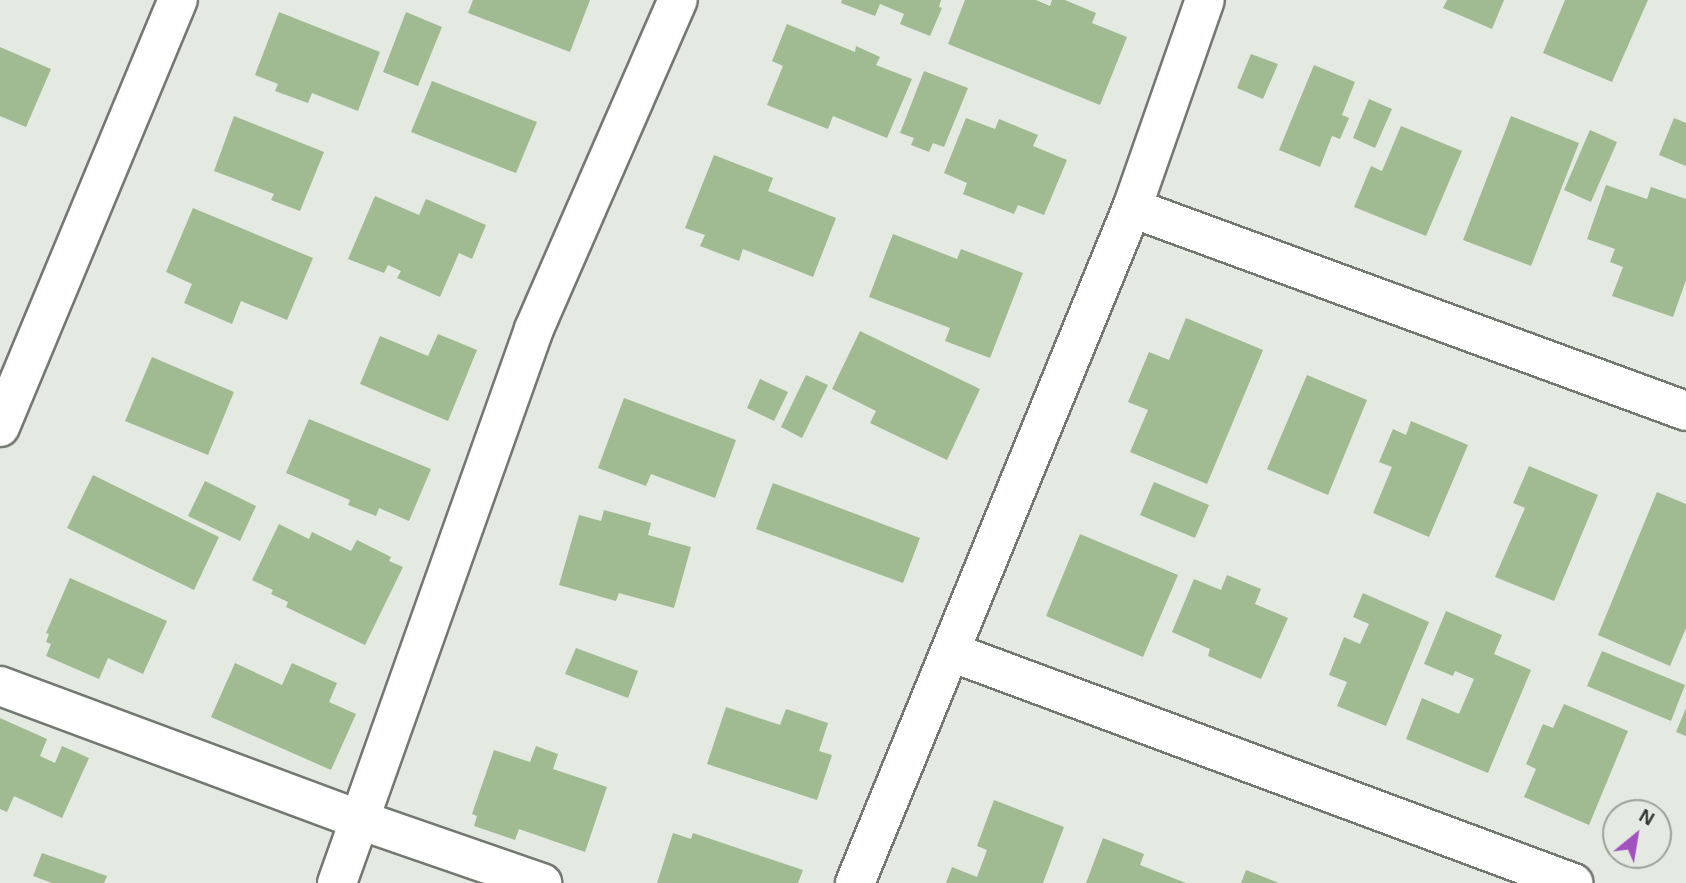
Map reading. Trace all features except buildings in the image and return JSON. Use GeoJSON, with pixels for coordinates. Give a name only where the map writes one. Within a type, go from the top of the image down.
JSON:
{"type":"FeatureCollection","features":[{"type":"Feature","properties":{"kind":"street"},"geometry":{"type":"LineString","coordinates":[[0,427],[178,0]]}},
{"type":"Feature","properties":{"kind":"street"},"geometry":{"type":"LineString","coordinates":[[337,883],[534,329],[678,0]]}},
{"type":"Feature","properties":{"kind":"street"},"geometry":{"type":"LineString","coordinates":[[855,883],[1132,208],[1205,0]]}},
{"type":"Feature","properties":{"kind":"street"},"geometry":{"type":"LineString","coordinates":[[1132,208],[1686,411]]}},
{"type":"Feature","properties":{"kind":"street"},"geometry":{"type":"LineString","coordinates":[[951,652],[1573,883]]}},
{"type":"Feature","properties":{"kind":"street"},"geometry":{"type":"LineString","coordinates":[[0,686],[360,820],[542,883]]}}]}
